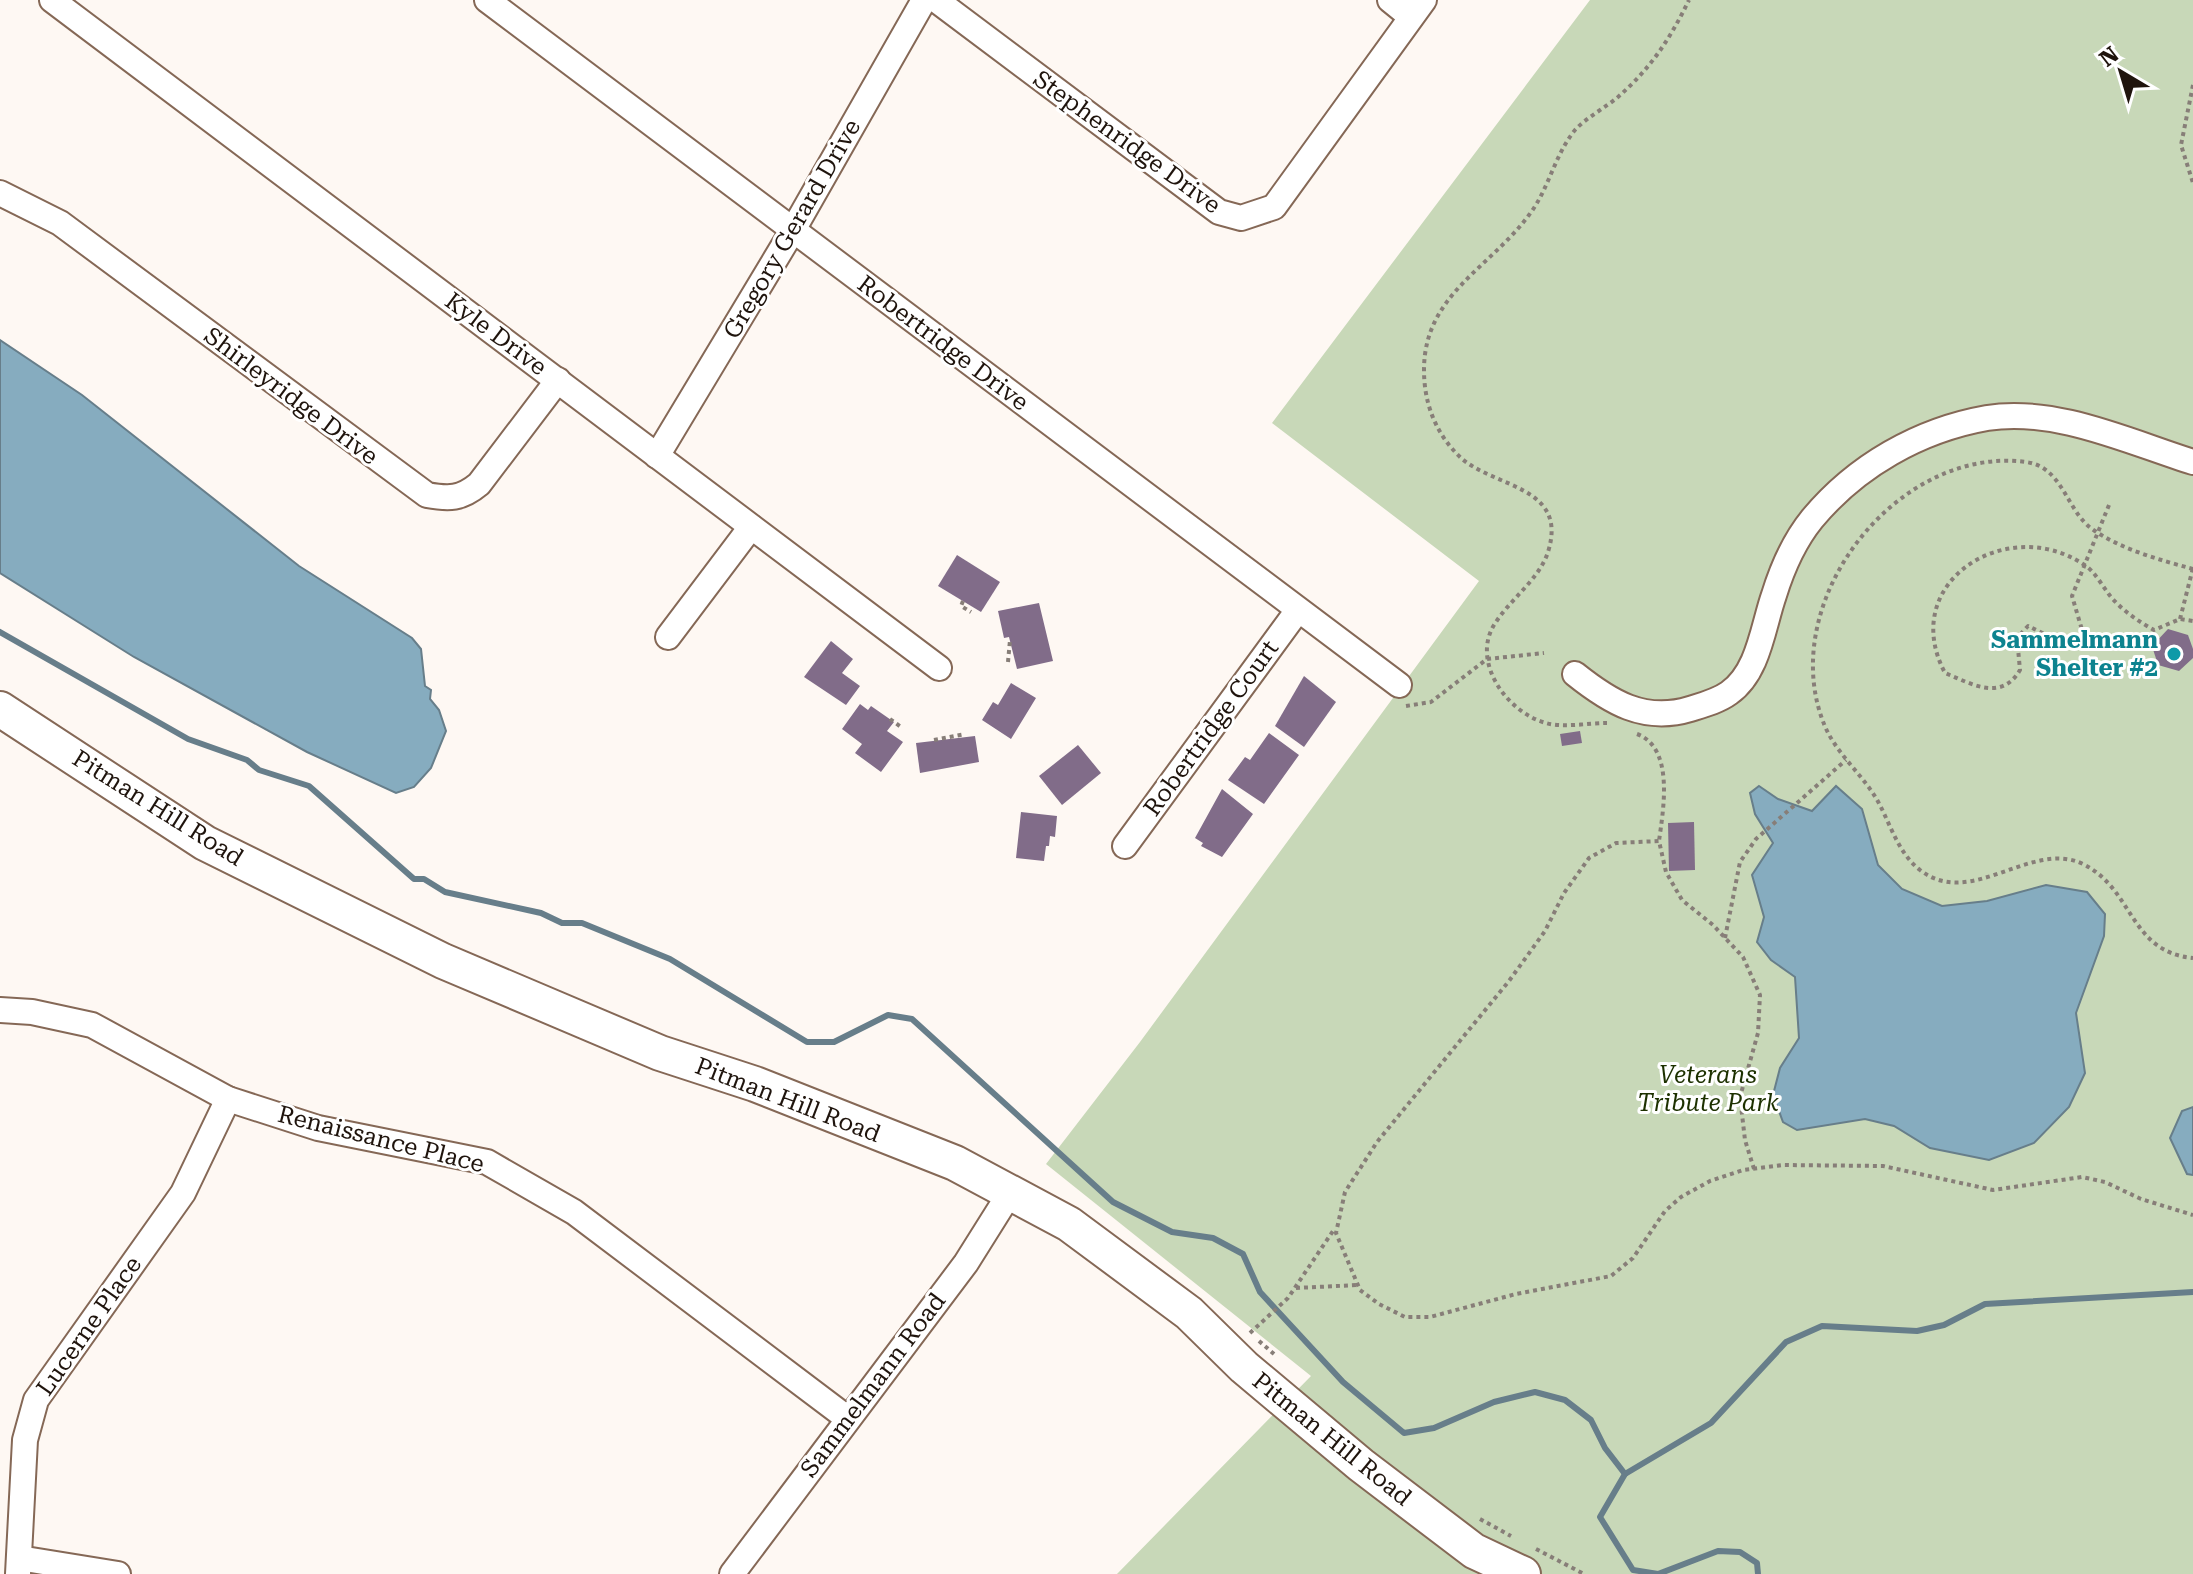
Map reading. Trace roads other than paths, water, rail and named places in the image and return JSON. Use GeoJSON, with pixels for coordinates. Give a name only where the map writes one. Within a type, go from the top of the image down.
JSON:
{"type":"FeatureCollection","features":[{"type":"Feature","properties":{"kind":"main road","name":"Pitman Hill Road"},"geometry":{"type":"LineString","coordinates":[[0,709],[205,843],[443,961],[660,1053],[755,1084],[955,1163],[1069,1224],[1121,1259],[1189,1313],[1244,1367],[1361,1465],[1474,1551],[1523,1574]]}},
{"type":"Feature","properties":{"kind":"street","name":"Kyle Drive"},"geometry":{"type":"LineString","coordinates":[[52,0],[939,668]]}},
{"type":"Feature","properties":{"kind":"street","name":"Robertridge Drive"},"geometry":{"type":"LineString","coordinates":[[487,0],[1399,685]]}},
{"type":"Feature","properties":{"kind":"street","name":"Gregory Gerard Drive"},"geometry":{"type":"LineString","coordinates":[[657,456],[793,230],[924,0]]}},
{"type":"Feature","properties":{"kind":"street","name":"Stephenridge Drive"},"geometry":{"type":"LineString","coordinates":[[936,0],[1219,212],[1241,218],[1274,207],[1418,8]]}},
{"type":"Feature","properties":{"kind":"street"},"geometry":{"type":"LineString","coordinates":[[1390,0],[1418,8]]}},
{"type":"Feature","properties":{"kind":"street","name":"Shirleyridge Drive"},"geometry":{"type":"LineString","coordinates":[[0,193],[60,223],[427,495],[447,499],[465,496],[479,484],[558,380]]}},
{"type":"Feature","properties":{"kind":"street"},"geometry":{"type":"LineString","coordinates":[[1575,674],[1622,707],[1651,715],[1680,712],[1730,692],[1747,673],[1774,592],[1791,552],[1811,521],[1836,493],[1875,461],[1915,440],[1953,426],[1991,417],[2064,420],[2193,462]]}},
{"type":"Feature","properties":{"kind":"street"},"geometry":{"type":"LineString","coordinates":[[668,637],[751,527]]}},
{"type":"Feature","properties":{"kind":"street","name":"Robertridge Court"},"geometry":{"type":"LineString","coordinates":[[1125,846],[1298,610]]}},
{"type":"Feature","properties":{"kind":"street","name":"Renaissance Place"},"geometry":{"type":"LineString","coordinates":[[0,1010],[32,1012],[92,1025],[228,1099],[318,1128],[463,1156],[507,1172],[574,1212],[847,1418]]}},
{"type":"Feature","properties":{"kind":"street","name":"Lucerne Place"},"geometry":{"type":"LineString","coordinates":[[19,1566],[25,1440],[36,1400],[183,1193],[228,1099]]}},
{"type":"Feature","properties":{"kind":"street","name":"Sammelmann Road"},"geometry":{"type":"LineString","coordinates":[[732,1574],[966,1263],[1010,1193]]}},
{"type":"Feature","properties":{"kind":"street"},"geometry":{"type":"LineString","coordinates":[[19,1566],[118,1574]]}},
{"type":"Feature","properties":{"kind":"water"},"geometry":{"type":"Polygon","coordinates":[[[0,340],[82,395],[299,566],[412,638],[421,649],[425,686],[431,690],[430,699],[439,710],[446,731],[431,768],[414,787],[396,793],[307,752],[134,657],[0,573],[0,340]]]}},
{"type":"Feature","properties":{"kind":"water"},"geometry":{"type":"Polygon","coordinates":[[[1759,786],[1778,799],[1812,811],[1836,786],[1862,809],[1878,865],[1902,889],[1942,906],[1987,901],[2046,885],[2087,892],[2105,914],[2104,936],[2076,1013],[2085,1073],[2069,1107],[2034,1143],[1989,1160],[1930,1148],[1894,1126],[1865,1119],[1797,1130],[1783,1122],[1773,1095],[1780,1068],[1799,1038],[1795,977],[1771,960],[1757,942],[1764,917],[1752,875],[1773,843],[1755,814],[1750,793],[1759,786]]]}},
{"type":"Feature","properties":{"kind":"water"},"geometry":{"type":"Polygon","coordinates":[[[2193,1107],[2193,1175],[2187,1174],[2170,1138],[2182,1111],[2193,1107]]]}},
{"type":"Feature","properties":{"kind":"waterway"},"geometry":{"type":"LineString","coordinates":[[0,632],[188,739],[247,760],[259,770],[309,786],[414,879],[424,879],[445,892],[541,913],[562,923],[582,923],[670,959],[807,1042],[834,1042],[888,1015],[912,1019],[1113,1202],[1172,1232],[1213,1238],[1243,1254],[1260,1292],[1343,1382],[1404,1433],[1434,1428],[1494,1402],[1535,1392],[1565,1400],[1591,1420],[1605,1448],[1625,1474]]}},
{"type":"Feature","properties":{"kind":"waterway"},"geometry":{"type":"LineString","coordinates":[[1758,1574],[1757,1563],[1740,1552],[1718,1551],[1658,1574],[1633,1570],[1600,1517],[1625,1474],[1711,1423],[1786,1342],[1822,1326],[1917,1331],[1944,1325],[1985,1304],[2193,1292]]}},
{"type":"Feature","properties":{"kind":"place","name":"Sammelmann Shelter #2"},"geometry":{"type":"Point","coordinates":[2174,654]}},
{"type":"Feature","properties":{"kind":"park label","name":"Veterans Tribute Park"},"geometry":{"type":"Point","coordinates":[1708,1089]}}]}
